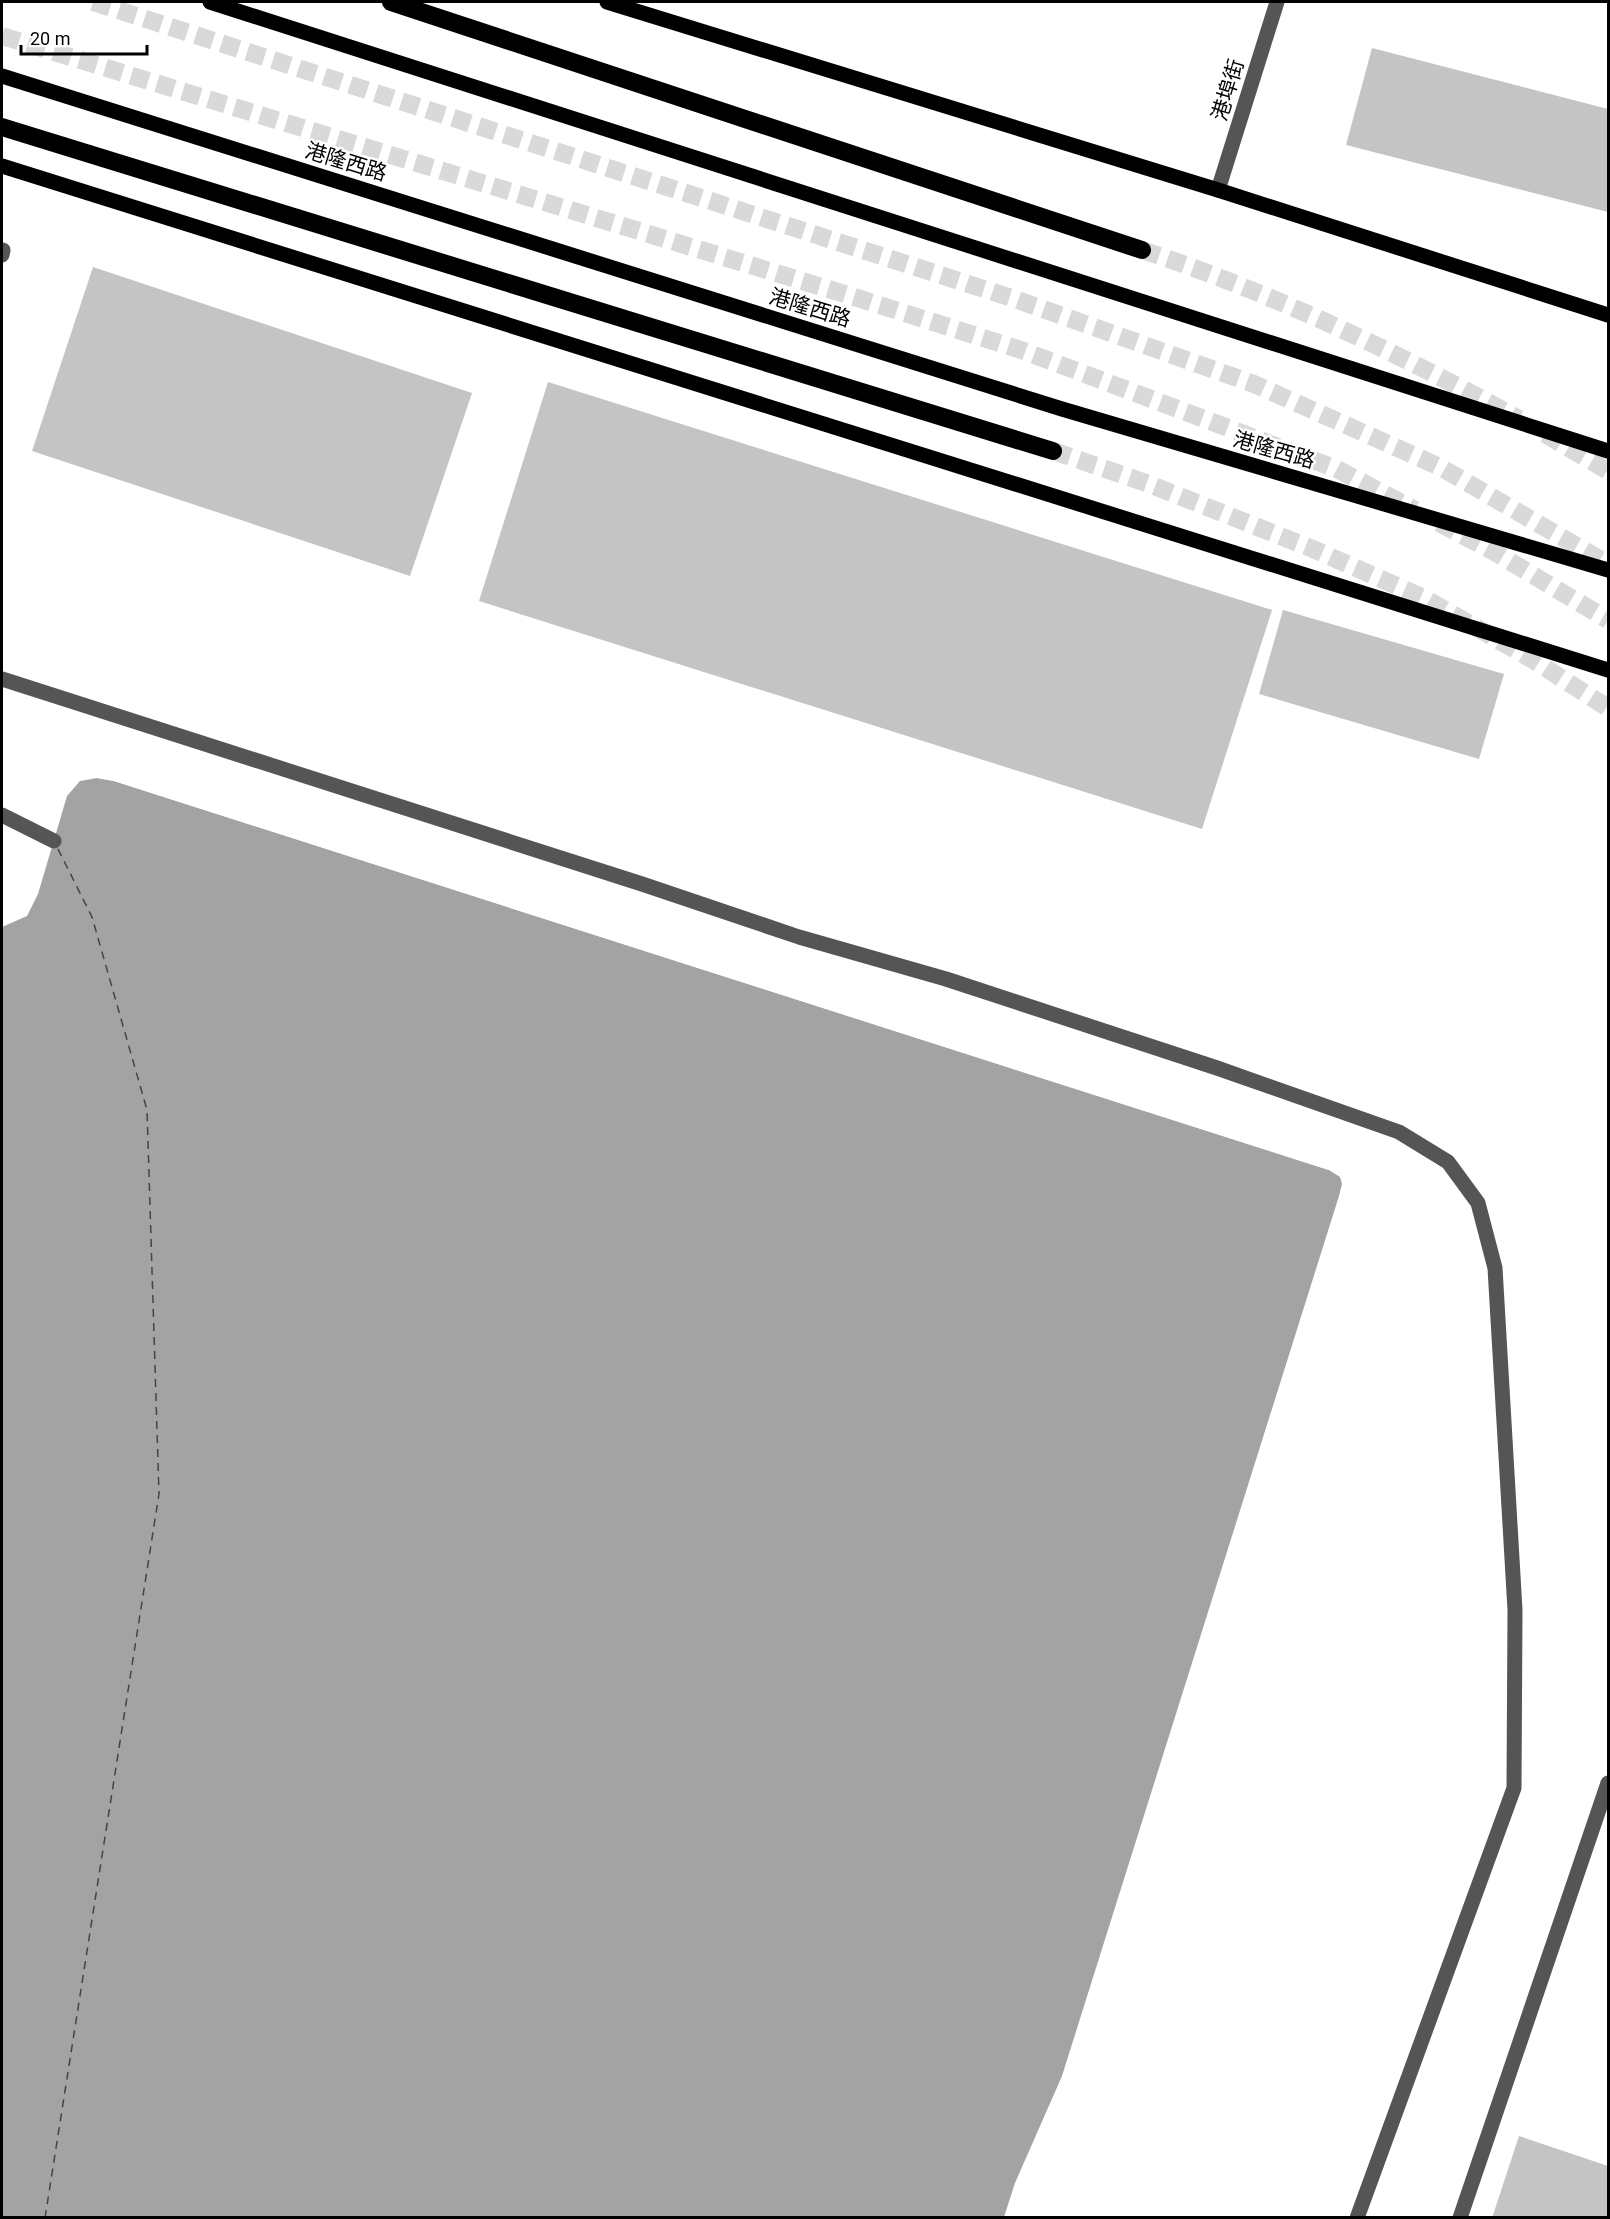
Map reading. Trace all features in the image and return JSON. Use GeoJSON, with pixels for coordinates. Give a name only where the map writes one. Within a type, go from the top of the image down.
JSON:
{"type":"FeatureCollection","features":[{"type":"Feature","properties":{"kind":"highway"},"geometry":{"type":"LineString","coordinates":[[391,2],[1142,250]]}},
{"type":"Feature","properties":{"kind":"highway"},"geometry":{"type":"LineString","coordinates":[[2,127],[1053,451]]}},
{"type":"Feature","properties":{"kind":"main road"},"geometry":{"type":"LineString","coordinates":[[210,2],[1608,451]]}},
{"type":"Feature","properties":{"kind":"main road"},"geometry":{"type":"LineString","coordinates":[[607,2],[1218,190],[1608,315]]}},
{"type":"Feature","properties":{"kind":"main road","name":"港隆西路"},"geometry":{"type":"LineString","coordinates":[[2,76],[1062,409],[1608,570]]}},
{"type":"Feature","properties":{"kind":"main road"},"geometry":{"type":"LineString","coordinates":[[2,166],[1608,670]]}},
{"type":"Feature","properties":{"kind":"street","name":"港埠街"},"geometry":{"type":"LineString","coordinates":[[1218,190],[1277,2]]}},
{"type":"Feature","properties":{"kind":"street"},"geometry":{"type":"LineString","coordinates":[[2,679],[642,884],[799,937],[946,980],[1217,1068],[1399,1132],[1448,1162],[1478,1203],[1495,1268],[1515,1610],[1514,1788],[1357,2217]]}},
{"type":"Feature","properties":{"kind":"street"},"geometry":{"type":"LineString","coordinates":[[2,815],[54,841]]}},
{"type":"Feature","properties":{"kind":"street"},"geometry":{"type":"LineString","coordinates":[[1460,2217],[1608,1783]]}},
{"type":"Feature","properties":{"kind":"shaded area"},"geometry":{"type":"Polygon","coordinates":[[[97,778],[114,781],[1329,1170],[1340,1177],[1342,1184],[1339,1196],[1062,2076],[1015,2183],[1004,2217],[2,2217],[2,927],[27,916],[38,894],[67,796],[80,781],[97,778]]]}},
{"type":"Feature","properties":{"kind":"pier"},"geometry":{"type":"Polygon","coordinates":[[[98,775],[115,778],[1330,1167],[1329,1170],[1313,1165],[114,781],[97,778],[98,775]]]}},
{"type":"Feature","properties":{"kind":"building"},"geometry":{"type":"Polygon","coordinates":[[[1372,48],[1608,109],[1608,212],[1346,145],[1372,48]]]}},
{"type":"Feature","properties":{"kind":"building"},"geometry":{"type":"Polygon","coordinates":[[[93,267],[472,393],[410,576],[32,451],[93,267]]]}},
{"type":"Feature","properties":{"kind":"building"},"geometry":{"type":"Polygon","coordinates":[[[548,382],[1272,610],[1202,829],[479,601],[548,382]]]}},
{"type":"Feature","properties":{"kind":"building"},"geometry":{"type":"Polygon","coordinates":[[[1283,610],[1504,674],[1479,759],[1259,694],[1283,610]]]}},
{"type":"Feature","properties":{"kind":"building"},"geometry":{"type":"Polygon","coordinates":[[[1519,2136],[1608,2166],[1608,2218],[1492,2218],[1519,2136]]]}},
{"type":"Feature","properties":{"kind":"ferry route"},"geometry":{"type":"LineString","coordinates":[[45,2218],[159,1494],[147,1110],[92,917],[57,847]]}},
{"type":"Feature","properties":{"kind":"tunnel"},"geometry":{"type":"LineString","coordinates":[[93,2],[1015,299],[1254,384],[1440,467],[1608,564]]}},
{"type":"Feature","properties":{"kind":"tunnel"},"geometry":{"type":"LineString","coordinates":[[2,36],[1021,350],[1337,469],[1415,510]]}},
{"type":"Feature","properties":{"kind":"tunnel"},"geometry":{"type":"LineString","coordinates":[[1142,250],[1239,285],[1334,326],[1519,419]]}},
{"type":"Feature","properties":{"kind":"tunnel"},"geometry":{"type":"LineString","coordinates":[[1545,434],[1608,471]]}},
{"type":"Feature","properties":{"kind":"tunnel"},"geometry":{"type":"LineString","coordinates":[[1053,451],[1149,484],[1313,549],[1424,598],[1533,660],[1608,708]]}},
{"type":"Feature","properties":{"kind":"tunnel"},"geometry":{"type":"LineString","coordinates":[[1439,523],[1491,550],[1608,620]]}}]}
